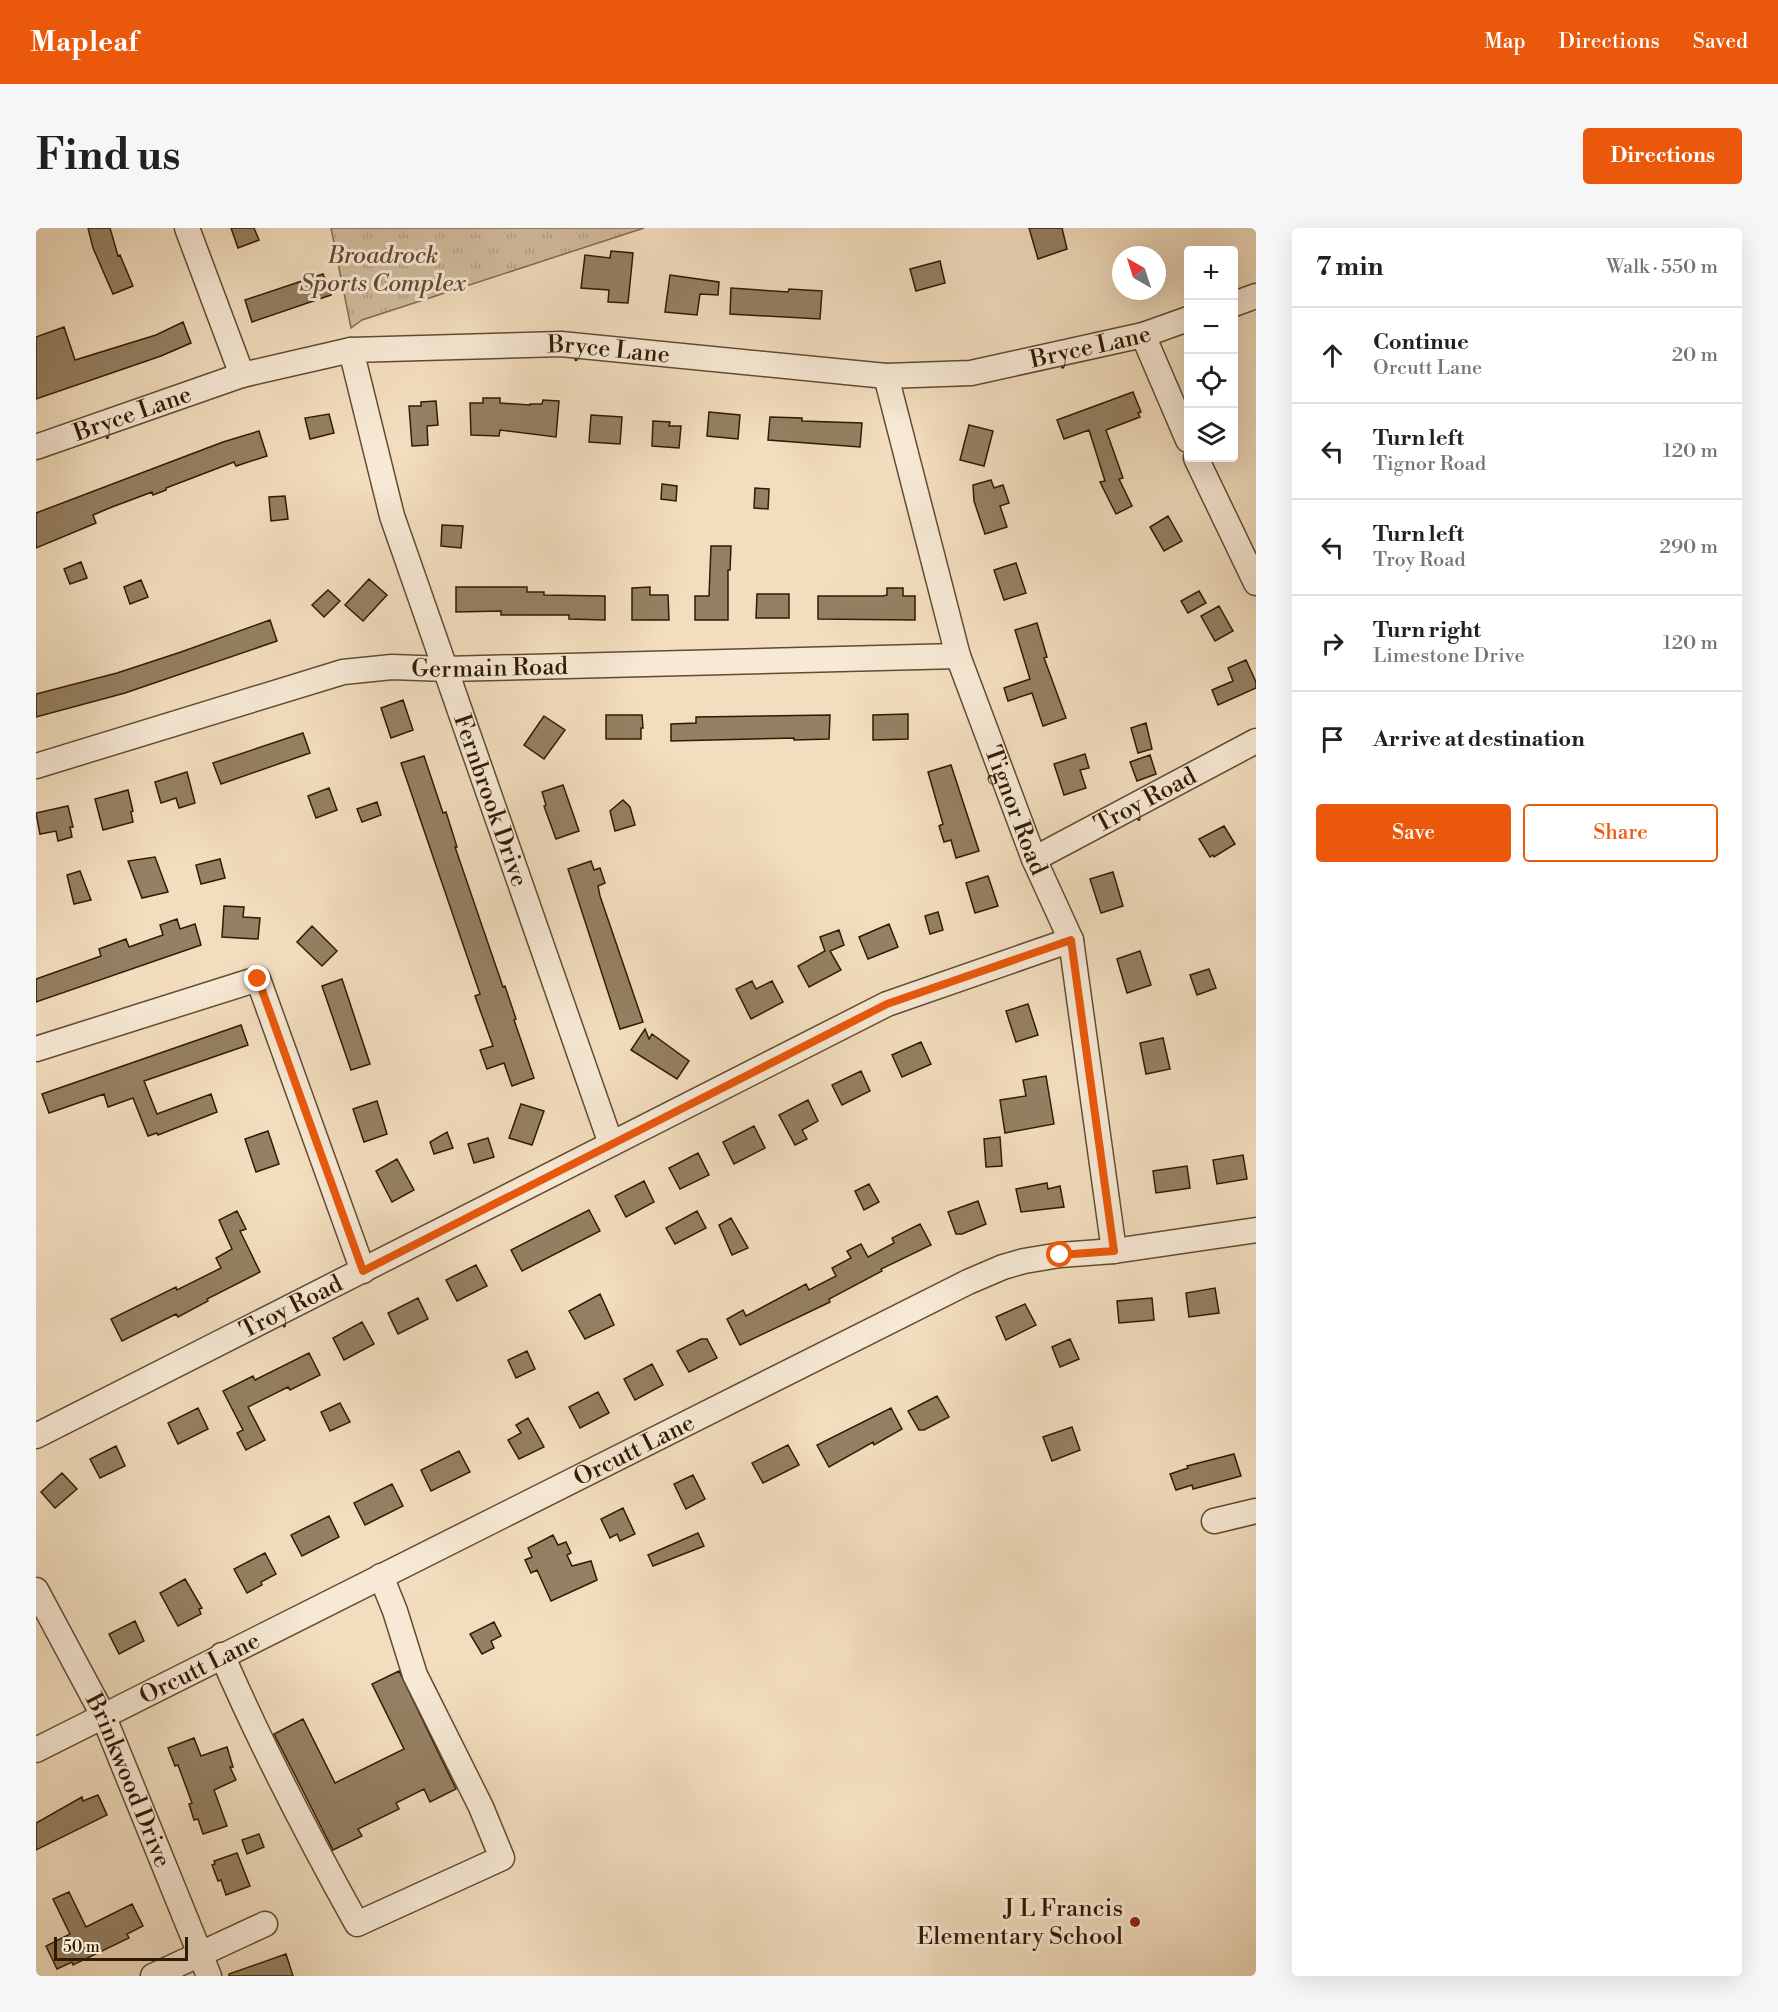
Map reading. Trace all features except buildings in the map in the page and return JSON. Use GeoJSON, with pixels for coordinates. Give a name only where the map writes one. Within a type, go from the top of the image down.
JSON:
{"type":"FeatureCollection","features":[{"type":"Feature","properties":{"kind":"street"},"geometry":{"type":"LineString","coordinates":[[187,228],[242,375]]}},
{"type":"Feature","properties":{"kind":"street"},"geometry":{"type":"LineString","coordinates":[[1238,302],[1256,296]]}},
{"type":"Feature","properties":{"kind":"street","name":"Bryce Lane"},"geometry":{"type":"LineString","coordinates":[[36,447],[242,375],[351,350],[561,344],[886,376],[971,373],[1143,335],[1184,320]]}},
{"type":"Feature","properties":{"kind":"street"},"geometry":{"type":"LineString","coordinates":[[1143,335],[1184,431]]}},
{"type":"Feature","properties":{"kind":"street","name":"Fernbrook Drive"},"geometry":{"type":"LineString","coordinates":[[351,350],[392,516],[611,1144]]}},
{"type":"Feature","properties":{"kind":"street","name":"Tignor Road"},"geometry":{"type":"LineString","coordinates":[[886,376],[958,656],[1034,859],[1071,940],[1114,1251]]}},
{"type":"Feature","properties":{"kind":"street"},"geometry":{"type":"LineString","coordinates":[[1198,462],[1256,583]]}},
{"type":"Feature","properties":{"kind":"street","name":"Germain Road"},"geometry":{"type":"LineString","coordinates":[[36,765],[343,672],[392,667],[446,669],[958,656]]}},
{"type":"Feature","properties":{"kind":"street","name":"Troy Road"},"geometry":{"type":"LineString","coordinates":[[1034,859],[1256,741]]}},
{"type":"Feature","properties":{"kind":"street","name":"Troy Road"},"geometry":{"type":"LineString","coordinates":[[36,1436],[887,1004],[1071,940]]}},
{"type":"Feature","properties":{"kind":"street"},"geometry":{"type":"LineString","coordinates":[[36,1049],[258,979],[363,1271]]}},
{"type":"Feature","properties":{"kind":"street","name":"Orcutt Lane"},"geometry":{"type":"LineString","coordinates":[[36,1750],[968,1282],[1003,1267],[1060,1255],[1114,1251],[1256,1230]]}},
{"type":"Feature","properties":{"kind":"street"},"geometry":{"type":"LineString","coordinates":[[1214,1521],[1256,1511]]}},
{"type":"Feature","properties":{"kind":"street"},"geometry":{"type":"LineString","coordinates":[[222,1655],[258,1738],[357,1924],[502,1858],[481,1807],[415,1675],[395,1611],[381,1576]]}},
{"type":"Feature","properties":{"kind":"street","name":"Brinkwood Drive"},"geometry":{"type":"LineString","coordinates":[[36,1590],[103,1716],[209,1976]]}},
{"type":"Feature","properties":{"kind":"street"},"geometry":{"type":"LineString","coordinates":[[153,1976],[265,1924]]}},
{"type":"Feature","properties":{"kind":"green space","name":"Broadrock Sports Complex"},"geometry":{"type":"Polygon","coordinates":[[[331,228],[644,228],[362,320],[351,328],[331,228]]]}},
{"type":"Feature","properties":{"kind":"place","name":"J L Francis Elementary School"},"geometry":{"type":"Point","coordinates":[1135,1922]}},
{"type":"Feature","properties":{"kind":"route"},"geometry":{"type":"LineString","coordinates":[[258,979],[363,1271],[887,1004],[1071,940],[1114,1251],[1060,1255]]}}]}
